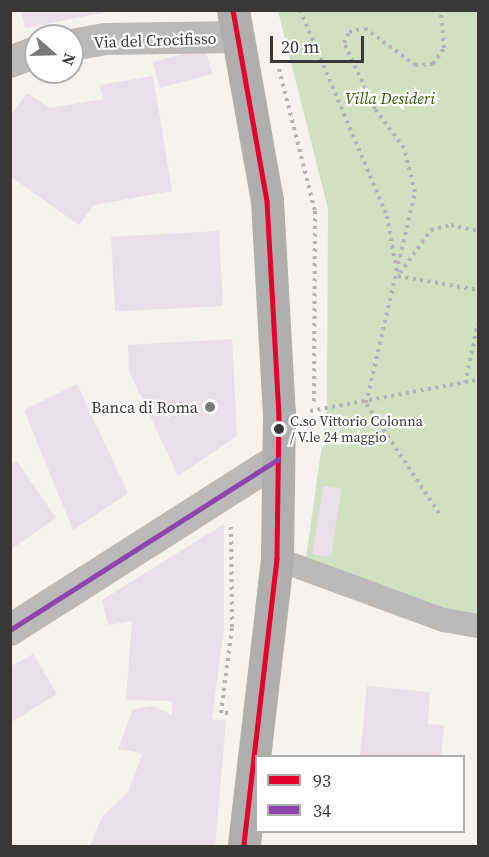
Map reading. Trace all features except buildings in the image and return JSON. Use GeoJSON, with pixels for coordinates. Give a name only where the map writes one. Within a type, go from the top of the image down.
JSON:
{"type":"FeatureCollection","features":[{"type":"Feature","properties":{"kind":"main road"},"geometry":{"type":"LineString","coordinates":[[236,24],[270,232],[278,459],[277,559],[244,846]]}},
{"type":"Feature","properties":{"kind":"street","name":"Via del Crocifisso"},"geometry":{"type":"LineString","coordinates":[[84,43],[236,24]]}},
{"type":"Feature","properties":{"kind":"street"},"geometry":{"type":"LineString","coordinates":[[10,630],[278,459]]}},
{"type":"Feature","properties":{"kind":"street"},"geometry":{"type":"LineString","coordinates":[[277,559],[444,620],[478,626]]}},
{"type":"Feature","properties":{"kind":"path"},"geometry":{"type":"LineString","coordinates":[[300,10],[387,216],[398,276]]}},
{"type":"Feature","properties":{"kind":"path"},"geometry":{"type":"LineString","coordinates":[[439,513],[366,403],[398,276],[415,192],[410,163],[375,109],[344,39],[352,30],[371,30],[415,65],[434,64],[444,48],[441,10]]}},
{"type":"Feature","properties":{"kind":"path"},"geometry":{"type":"LineString","coordinates":[[398,276],[431,231],[451,225],[478,231]]}},
{"type":"Feature","properties":{"kind":"path"},"geometry":{"type":"LineString","coordinates":[[398,276],[478,290]]}},
{"type":"Feature","properties":{"kind":"path"},"geometry":{"type":"LineString","coordinates":[[465,383],[478,323]]}},
{"type":"Feature","properties":{"kind":"path"},"geometry":{"type":"LineString","coordinates":[[339,408],[478,380]]}},
{"type":"Feature","properties":{"kind":"green space","name":"Villa Desideri"},"geometry":{"type":"Polygon","coordinates":[[[278,11],[478,11],[478,614],[452,610],[306,558],[327,409],[328,209],[278,11]]]}},
{"type":"Feature","properties":{"kind":"transit line","name":"93"},"geometry":{"type":"LineString","coordinates":[[233,10],[267,201],[279,413],[277,559],[244,846]]}},
{"type":"Feature","properties":{"kind":"transit line","name":"34"},"geometry":{"type":"LineString","coordinates":[[10,630],[278,459]]}},
{"type":"Feature","properties":{"kind":"place","name":"Banca di Roma"},"geometry":{"type":"Point","coordinates":[210,407]}},
{"type":"Feature","properties":{"kind":"place","name":"C.so Vittorio Colonna / V.le 24 maggio"},"geometry":{"type":"Point","coordinates":[279,429]}}]}
